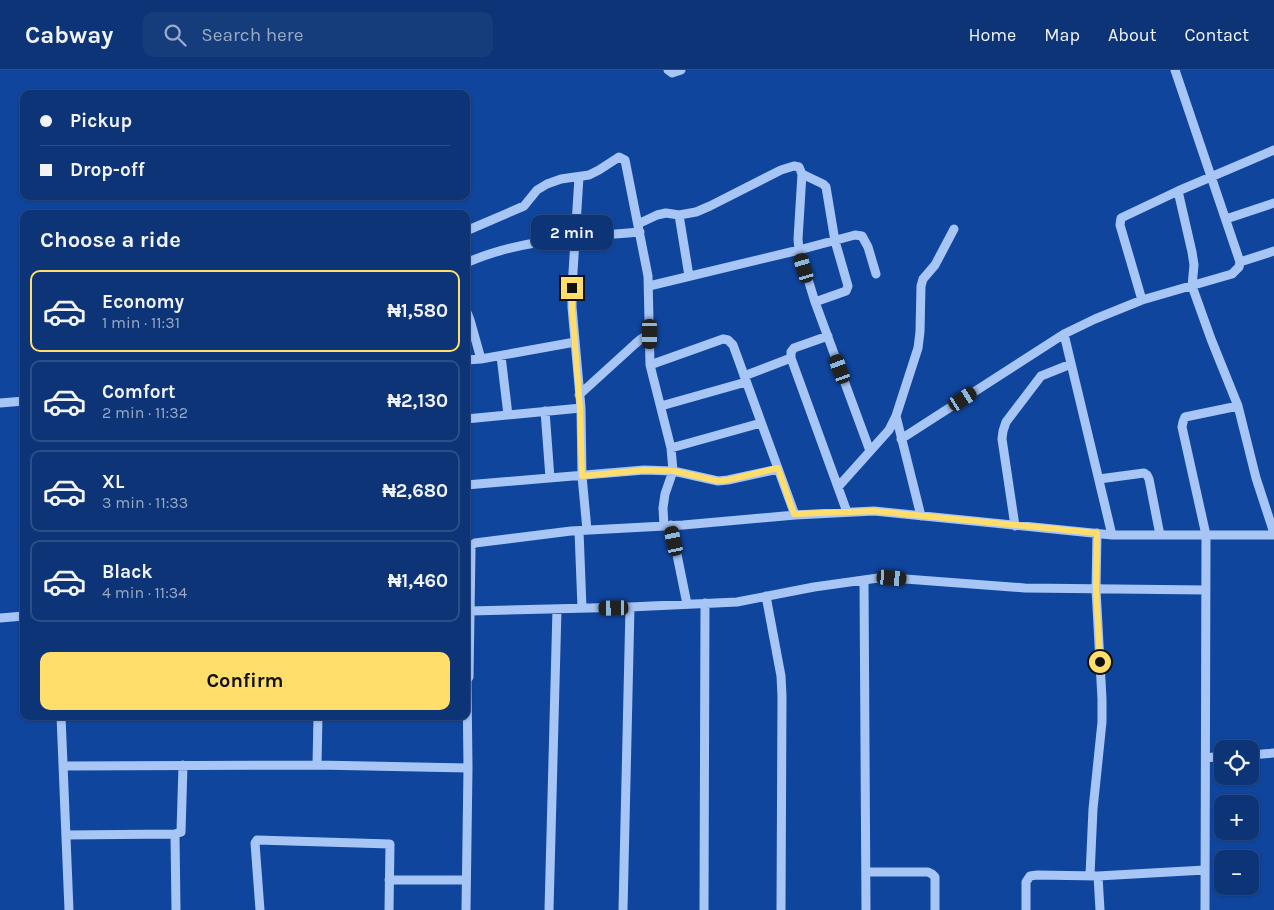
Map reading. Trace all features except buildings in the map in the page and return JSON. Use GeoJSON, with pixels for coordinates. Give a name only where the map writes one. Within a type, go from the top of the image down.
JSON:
{"type":"FeatureCollection","features":[{"type":"Feature","properties":{"kind":"street"},"geometry":{"type":"LineString","coordinates":[[668,70],[672,73],[681,70]]}},
{"type":"Feature","properties":{"kind":"street"},"geometry":{"type":"LineString","coordinates":[[901,438],[1064,334],[1142,300],[1232,274],[1239,267],[1240,262],[1226,218],[1175,70]]}},
{"type":"Feature","properties":{"kind":"street"},"geometry":{"type":"LineString","coordinates":[[1142,300],[1120,225],[1121,218],[1178,191],[1274,150]]}},
{"type":"Feature","properties":{"kind":"street"},"geometry":{"type":"LineString","coordinates":[[470,229],[524,206],[537,190],[547,184],[561,179],[589,175],[619,157],[626,160],[648,276],[650,365],[671,448],[674,471],[665,494],[663,508],[687,604]]}},
{"type":"Feature","properties":{"kind":"street"},"geometry":{"type":"LineString","coordinates":[[470,261],[526,244],[639,228],[657,215],[679,215],[696,212],[788,168],[799,167],[802,174],[799,250],[815,302],[870,451]]}},
{"type":"Feature","properties":{"kind":"street"},"geometry":{"type":"LineString","coordinates":[[802,174],[826,187],[835,241],[848,286],[846,290],[815,302]]}},
{"type":"Feature","properties":{"kind":"street"},"geometry":{"type":"LineString","coordinates":[[579,177],[572,288],[580,395],[583,530],[582,608]]}},
{"type":"Feature","properties":{"kind":"street"},"geometry":{"type":"LineString","coordinates":[[470,545],[583,530],[668,526],[794,514],[874,511],[1112,535],[1274,534],[1270,508],[1256,478],[1238,406],[1210,339],[1192,286],[1194,265],[1178,191]]}},
{"type":"Feature","properties":{"kind":"street"},"geometry":{"type":"LineString","coordinates":[[1226,218],[1274,203]]}},
{"type":"Feature","properties":{"kind":"street"},"geometry":{"type":"LineString","coordinates":[[679,215],[689,276]]}},
{"type":"Feature","properties":{"kind":"street"},"geometry":{"type":"LineString","coordinates":[[838,487],[889,430],[896,416],[918,348],[923,279],[935,265],[954,229]]}},
{"type":"Feature","properties":{"kind":"street"},"geometry":{"type":"LineString","coordinates":[[649,286],[855,235],[862,236],[868,247],[876,274]]}},
{"type":"Feature","properties":{"kind":"street"},"geometry":{"type":"LineString","coordinates":[[1240,262],[1274,252]]}},
{"type":"Feature","properties":{"kind":"street"},"geometry":{"type":"LineString","coordinates":[[470,320],[481,359]]}},
{"type":"Feature","properties":{"kind":"street"},"geometry":{"type":"LineString","coordinates":[[580,395],[641,339],[650,334]]}},
{"type":"Feature","properties":{"kind":"street"},"geometry":{"type":"LineString","coordinates":[[1064,334],[1112,535]]}},
{"type":"Feature","properties":{"kind":"street"},"geometry":{"type":"LineString","coordinates":[[828,336],[794,348],[791,352],[791,358],[847,512]]}},
{"type":"Feature","properties":{"kind":"street"},"geometry":{"type":"LineString","coordinates":[[650,365],[723,339],[728,340],[733,345],[794,514]]}},
{"type":"Feature","properties":{"kind":"street"},"geometry":{"type":"LineString","coordinates":[[470,360],[575,342]]}},
{"type":"Feature","properties":{"kind":"street"},"geometry":{"type":"LineString","coordinates":[[501,356],[508,415]]}},
{"type":"Feature","properties":{"kind":"street"},"geometry":{"type":"LineString","coordinates":[[661,406],[745,379],[791,358]]}},
{"type":"Feature","properties":{"kind":"street"},"geometry":{"type":"LineString","coordinates":[[1015,526],[1002,439],[1003,430],[1006,422],[1041,376],[1071,364]]}},
{"type":"Feature","properties":{"kind":"street"},"geometry":{"type":"LineString","coordinates":[[0,403],[20,401]]}},
{"type":"Feature","properties":{"kind":"street"},"geometry":{"type":"LineString","coordinates":[[1205,910],[1206,535],[1182,427],[1185,417],[1238,406]]}},
{"type":"Feature","properties":{"kind":"street"},"geometry":{"type":"LineString","coordinates":[[470,419],[580,408]]}},
{"type":"Feature","properties":{"kind":"street"},"geometry":{"type":"LineString","coordinates":[[545,411],[550,478]]}},
{"type":"Feature","properties":{"kind":"street"},"geometry":{"type":"LineString","coordinates":[[896,416],[922,516]]}},
{"type":"Feature","properties":{"kind":"street"},"geometry":{"type":"LineString","coordinates":[[671,448],[761,423]]}},
{"type":"Feature","properties":{"kind":"street"},"geometry":{"type":"LineString","coordinates":[[470,485],[644,470],[674,471],[718,481],[778,468]]}},
{"type":"Feature","properties":{"kind":"street"},"geometry":{"type":"LineString","coordinates":[[1099,479],[1144,473],[1147,475],[1160,535]]}},
{"type":"Feature","properties":{"kind":"street"},"geometry":{"type":"LineString","coordinates":[[1097,533],[1096,589],[1102,722],[1093,809],[1094,875],[1100,910]]}},
{"type":"Feature","properties":{"kind":"street"},"geometry":{"type":"LineString","coordinates":[[470,611],[737,602],[814,587],[892,578],[1025,588],[1206,590]]}},
{"type":"Feature","properties":{"kind":"street"},"geometry":{"type":"LineString","coordinates":[[864,580],[866,910]]}},
{"type":"Feature","properties":{"kind":"street"},"geometry":{"type":"LineString","coordinates":[[766,596],[781,676],[782,696],[781,910]]}},
{"type":"Feature","properties":{"kind":"street"},"geometry":{"type":"LineString","coordinates":[[704,910],[705,603]]}},
{"type":"Feature","properties":{"kind":"street"},"geometry":{"type":"LineString","coordinates":[[623,910],[630,607]]}},
{"type":"Feature","properties":{"kind":"street"},"geometry":{"type":"LineString","coordinates":[[549,910],[557,609]]}},
{"type":"Feature","properties":{"kind":"street"},"geometry":{"type":"LineString","coordinates":[[0,618],[20,616]]}},
{"type":"Feature","properties":{"kind":"street"},"geometry":{"type":"LineString","coordinates":[[61,720],[69,910]]}},
{"type":"Feature","properties":{"kind":"street"},"geometry":{"type":"LineString","coordinates":[[317,765],[318,720]]}},
{"type":"Feature","properties":{"kind":"street"},"geometry":{"type":"LineString","coordinates":[[466,910],[467,720]]}},
{"type":"Feature","properties":{"kind":"street"},"geometry":{"type":"LineString","coordinates":[[1259,754],[1274,753]]}},
{"type":"Feature","properties":{"kind":"street"},"geometry":{"type":"LineString","coordinates":[[1206,758],[1214,757]]}},
{"type":"Feature","properties":{"kind":"street"},"geometry":{"type":"LineString","coordinates":[[66,835],[175,834],[182,830],[182,765]]}},
{"type":"Feature","properties":{"kind":"street"},"geometry":{"type":"LineString","coordinates":[[63,766],[317,765],[468,768]]}},
{"type":"Feature","properties":{"kind":"street"},"geometry":{"type":"LineString","coordinates":[[175,834],[176,910]]}},
{"type":"Feature","properties":{"kind":"street"},"geometry":{"type":"LineString","coordinates":[[260,910],[257,840],[388,843],[390,845],[389,910]]}},
{"type":"Feature","properties":{"kind":"street"},"geometry":{"type":"LineString","coordinates":[[1026,910],[1026,882],[1030,876],[1205,870]]}},
{"type":"Feature","properties":{"kind":"street"},"geometry":{"type":"LineString","coordinates":[[866,872],[928,872],[932,874],[935,878],[935,910]]}},
{"type":"Feature","properties":{"kind":"street"},"geometry":{"type":"LineString","coordinates":[[389,880],[466,880]]}},
{"type":"Feature","properties":{"kind":"route"},"geometry":{"type":"LineString","coordinates":[[572,288],[580,408],[582,476],[644,470],[674,471],[718,481],[778,468],[794,514],[874,511],[1097,533],[1096,589],[1100,662]]}}]}
